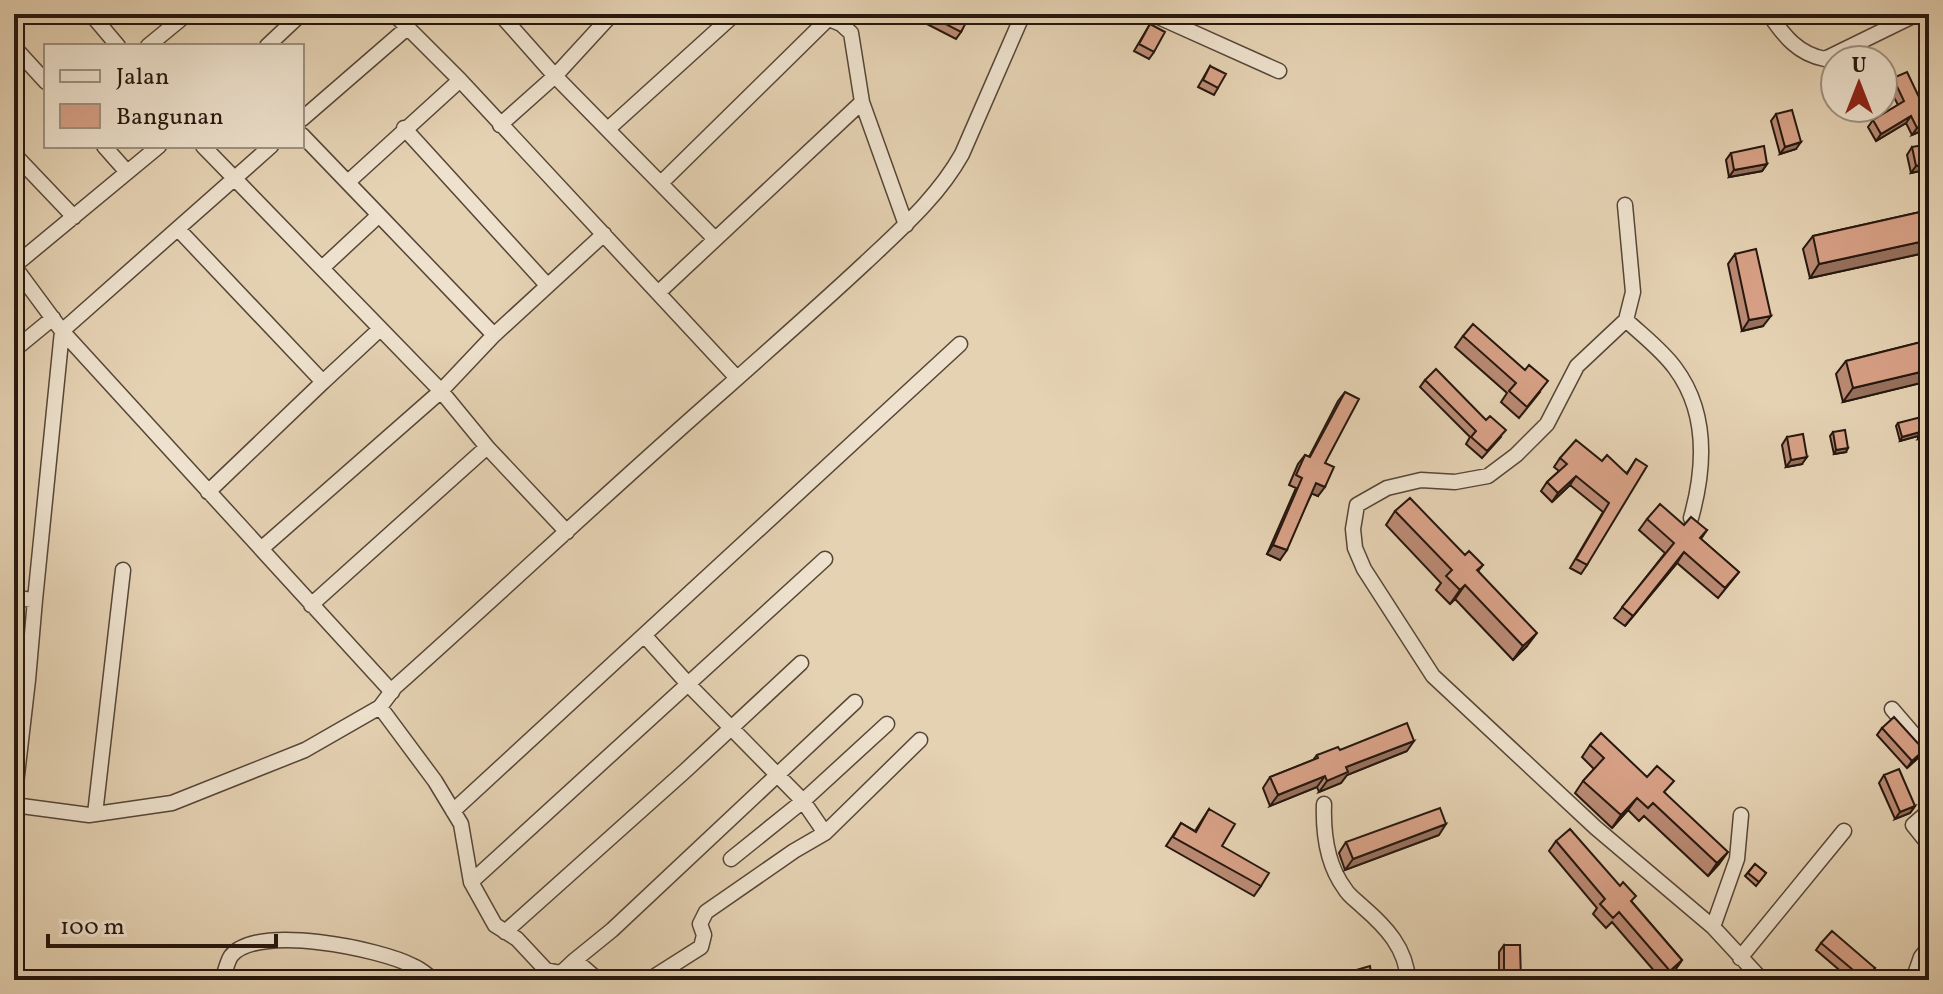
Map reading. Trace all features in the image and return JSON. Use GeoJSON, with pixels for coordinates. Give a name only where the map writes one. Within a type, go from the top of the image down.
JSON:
{"type":"FeatureCollection","features":[{"type":"Feature","properties":{"kind":"street"},"geometry":{"type":"LineString","coordinates":[[91,14],[116,44]]}},
{"type":"Feature","properties":{"kind":"street"},"geometry":{"type":"LineString","coordinates":[[150,44],[187,14]]}},
{"type":"Feature","properties":{"kind":"street"},"geometry":{"type":"LineString","coordinates":[[269,44],[301,14]]}},
{"type":"Feature","properties":{"kind":"street"},"geometry":{"type":"LineString","coordinates":[[394,14],[460,80],[737,378]]}},
{"type":"Feature","properties":{"kind":"street"},"geometry":{"type":"LineString","coordinates":[[500,14],[555,76],[715,239]]}},
{"type":"Feature","properties":{"kind":"street"},"geometry":{"type":"LineString","coordinates":[[500,125],[555,76],[612,14]]}},
{"type":"Feature","properties":{"kind":"street"},"geometry":{"type":"LineString","coordinates":[[608,129],[735,14]]}},
{"type":"Feature","properties":{"kind":"street"},"geometry":{"type":"LineString","coordinates":[[269,148],[62,331],[35,600],[21,679],[14,803],[95,814],[172,803],[305,750],[380,707],[392,692],[906,225],[950,175],[962,154],[1023,14]]}},
{"type":"Feature","properties":{"kind":"street"},"geometry":{"type":"LineString","coordinates":[[1152,14],[1279,71]]}},
{"type":"Feature","properties":{"kind":"street"},"geometry":{"type":"LineString","coordinates":[[1769,14],[1785,37],[1812,57],[1825,59],[1917,14]]}},
{"type":"Feature","properties":{"kind":"street"},"geometry":{"type":"LineString","coordinates":[[661,183],[823,16],[851,33],[862,102],[906,225]]}},
{"type":"Feature","properties":{"kind":"street"},"geometry":{"type":"LineString","coordinates":[[304,117],[407,28]]}},
{"type":"Feature","properties":{"kind":"street"},"geometry":{"type":"LineString","coordinates":[[14,47],[44,80]]}},
{"type":"Feature","properties":{"kind":"street"},"geometry":{"type":"LineString","coordinates":[[348,182],[460,80]]}},
{"type":"Feature","properties":{"kind":"street"},"geometry":{"type":"LineString","coordinates":[[659,292],[862,102]]}},
{"type":"Feature","properties":{"kind":"street"},"geometry":{"type":"LineString","coordinates":[[404,128],[547,285]]}},
{"type":"Feature","properties":{"kind":"street"},"geometry":{"type":"LineString","coordinates":[[304,137],[494,335]]}},
{"type":"Feature","properties":{"kind":"street"},"geometry":{"type":"LineString","coordinates":[[106,148],[127,172]]}},
{"type":"Feature","properties":{"kind":"street"},"geometry":{"type":"LineString","coordinates":[[157,148],[14,266],[62,331],[392,692]]}},
{"type":"Feature","properties":{"kind":"street"},"geometry":{"type":"LineString","coordinates":[[205,148],[441,391],[487,447],[567,532]]}},
{"type":"Feature","properties":{"kind":"street"},"geometry":{"type":"LineString","coordinates":[[14,154],[74,217]]}},
{"type":"Feature","properties":{"kind":"street"},"geometry":{"type":"LineString","coordinates":[[1625,205],[1633,292],[1626,320],[1577,366],[1547,424],[1516,455],[1488,476],[1455,482],[1421,480],[1387,488],[1364,500],[1357,505],[1355,513],[1355,548],[1364,569],[1433,676],[1596,828],[1713,927],[1752,977]]}},
{"type":"Feature","properties":{"kind":"street"},"geometry":{"type":"LineString","coordinates":[[322,268],[379,215]]}},
{"type":"Feature","properties":{"kind":"street"},"geometry":{"type":"LineString","coordinates":[[178,229],[323,382]]}},
{"type":"Feature","properties":{"kind":"street"},"geometry":{"type":"LineString","coordinates":[[261,549],[441,391],[494,335],[604,234]]}},
{"type":"Feature","properties":{"kind":"street"},"geometry":{"type":"LineString","coordinates":[[14,350],[53,318]]}},
{"type":"Feature","properties":{"kind":"street"},"geometry":{"type":"LineString","coordinates":[[1626,320],[1675,367],[1691,396],[1703,457],[1699,491],[1691,518]]}},
{"type":"Feature","properties":{"kind":"street"},"geometry":{"type":"LineString","coordinates":[[208,492],[380,329]]}},
{"type":"Feature","properties":{"kind":"street"},"geometry":{"type":"LineString","coordinates":[[453,811],[960,344]]}},
{"type":"Feature","properties":{"kind":"street"},"geometry":{"type":"LineString","coordinates":[[311,605],[487,447]]}},
{"type":"Feature","properties":{"kind":"street"},"geometry":{"type":"LineString","coordinates":[[471,882],[825,559]]}},
{"type":"Feature","properties":{"kind":"street"},"geometry":{"type":"LineString","coordinates":[[95,814],[123,570]]}},
{"type":"Feature","properties":{"kind":"street"},"geometry":{"type":"LineString","coordinates":[[14,598],[35,600]]}},
{"type":"Feature","properties":{"kind":"street"},"geometry":{"type":"LineString","coordinates":[[644,635],[803,801],[825,833]]}},
{"type":"Feature","properties":{"kind":"street"},"geometry":{"type":"LineString","coordinates":[[505,932],[801,663]]}},
{"type":"Feature","properties":{"kind":"street"},"geometry":{"type":"LineString","coordinates":[[380,707],[435,781],[461,824],[471,882],[495,925],[517,939],[551,973],[561,973],[612,930],[855,702]]}},
{"type":"Feature","properties":{"kind":"street"},"geometry":{"type":"LineString","coordinates":[[1892,709],[1929,752]]}},
{"type":"Feature","properties":{"kind":"street"},"geometry":{"type":"LineString","coordinates":[[731,859],[803,801],[887,724]]}},
{"type":"Feature","properties":{"kind":"street"},"geometry":{"type":"LineString","coordinates":[[649,980],[701,947],[704,935],[700,924],[706,912],[825,833],[920,740]]}},
{"type":"Feature","properties":{"kind":"street"},"geometry":{"type":"LineString","coordinates":[[1324,804],[1323,828],[1328,855],[1345,890],[1384,925],[1398,944],[1408,980]]}},
{"type":"Feature","properties":{"kind":"street"},"geometry":{"type":"LineString","coordinates":[[1929,811],[1913,825],[1929,845]]}},
{"type":"Feature","properties":{"kind":"street"},"geometry":{"type":"LineString","coordinates":[[1713,927],[1737,859],[1741,815]]}},
{"type":"Feature","properties":{"kind":"street"},"geometry":{"type":"LineString","coordinates":[[1740,958],[1844,831]]}},
{"type":"Feature","properties":{"kind":"street"},"geometry":{"type":"LineString","coordinates":[[222,980],[231,957],[243,947],[275,940],[326,944],[380,954],[413,966],[434,980]]}},
{"type":"Feature","properties":{"kind":"street"},"geometry":{"type":"LineString","coordinates":[[1913,980],[1921,957],[1929,947]]}},
{"type":"Feature","properties":{"kind":"street"},"geometry":{"type":"LineString","coordinates":[[575,960],[598,980]]}},
{"type":"Feature","properties":{"kind":"building"},"geometry":{"type":"Polygon","coordinates":[[[929,14],[969,14],[970,15],[961,32],[929,14]]]}},
{"type":"Feature","properties":{"kind":"building"},"geometry":{"type":"Polygon","coordinates":[[[1150,24],[1165,32],[1154,52],[1139,44],[1150,24]]]}},
{"type":"Feature","properties":{"kind":"building"},"geometry":{"type":"Polygon","coordinates":[[[1210,66],[1226,74],[1218,88],[1203,80],[1210,66]]]}},
{"type":"Feature","properties":{"kind":"building"},"geometry":{"type":"Polygon","coordinates":[[[1907,72],[1929,123],[1917,128],[1911,116],[1899,123],[1899,104],[1904,101],[1899,91],[1899,75],[1907,72]]]}},
{"type":"Feature","properties":{"kind":"building"},"geometry":{"type":"Polygon","coordinates":[[[1792,110],[1801,142],[1785,147],[1776,114],[1792,110]]]}},
{"type":"Feature","properties":{"kind":"building"},"geometry":{"type":"Polygon","coordinates":[[[1875,124],[1898,124],[1881,134],[1875,124]]]}},
{"type":"Feature","properties":{"kind":"building"},"geometry":{"type":"Polygon","coordinates":[[[1929,144],[1929,163],[1916,166],[1912,147],[1929,144]]]}},
{"type":"Feature","properties":{"kind":"building"},"geometry":{"type":"Polygon","coordinates":[[[1764,146],[1767,164],[1734,170],[1731,153],[1764,146]]]}},
{"type":"Feature","properties":{"kind":"building"},"geometry":{"type":"Polygon","coordinates":[[[1929,210],[1929,240],[1819,264],[1813,236],[1929,210]]]}},
{"type":"Feature","properties":{"kind":"building"},"geometry":{"type":"Polygon","coordinates":[[[1756,249],[1771,316],[1749,320],[1735,254],[1756,249]]]}},
{"type":"Feature","properties":{"kind":"building"},"geometry":{"type":"Polygon","coordinates":[[[1473,324],[1525,370],[1529,365],[1548,381],[1527,407],[1509,391],[1516,383],[1463,336],[1473,324]]]}},
{"type":"Feature","properties":{"kind":"building"},"geometry":{"type":"Polygon","coordinates":[[[1929,340],[1929,370],[1853,388],[1846,361],[1929,340]]]}},
{"type":"Feature","properties":{"kind":"building"},"geometry":{"type":"Polygon","coordinates":[[[1436,369],[1486,420],[1490,416],[1506,430],[1487,451],[1471,437],[1476,431],[1425,380],[1436,369]]]}},
{"type":"Feature","properties":{"kind":"building"},"geometry":{"type":"Polygon","coordinates":[[[1345,392],[1359,399],[1325,463],[1334,467],[1325,487],[1316,483],[1287,550],[1273,545],[1302,478],[1296,475],[1305,455],[1310,457],[1345,392]]]}},
{"type":"Feature","properties":{"kind":"building"},"geometry":{"type":"Polygon","coordinates":[[[1929,415],[1929,433],[1902,437],[1898,423],[1929,415]]]}},
{"type":"Feature","properties":{"kind":"building"},"geometry":{"type":"Polygon","coordinates":[[[1845,430],[1848,448],[1836,450],[1833,432],[1845,430]]]}},
{"type":"Feature","properties":{"kind":"building"},"geometry":{"type":"Polygon","coordinates":[[[1803,434],[1807,457],[1791,460],[1787,437],[1803,434]]]}},
{"type":"Feature","properties":{"kind":"building"},"geometry":{"type":"Polygon","coordinates":[[[1576,440],[1602,461],[1607,455],[1627,474],[1636,459],[1647,466],[1587,565],[1576,559],[1609,503],[1576,476],[1558,493],[1547,482],[1567,464],[1560,458],[1576,440]]]}},
{"type":"Feature","properties":{"kind":"building"},"geometry":{"type":"Polygon","coordinates":[[[1410,498],[1465,555],[1469,551],[1483,565],[1477,570],[1537,633],[1523,646],[1465,585],[1460,590],[1446,576],[1452,570],[1395,511],[1410,498]]]}},
{"type":"Feature","properties":{"kind":"building"},"geometry":{"type":"Polygon","coordinates":[[[1660,504],[1684,525],[1691,517],[1707,530],[1700,538],[1739,572],[1725,588],[1684,552],[1633,616],[1622,607],[1674,543],[1647,519],[1660,504]]]}},
{"type":"Feature","properties":{"kind":"building"},"geometry":{"type":"Polygon","coordinates":[[[1894,717],[1924,750],[1912,761],[1882,728],[1894,717]]]}},
{"type":"Feature","properties":{"kind":"building"},"geometry":{"type":"Polygon","coordinates":[[[1407,723],[1414,741],[1346,767],[1348,772],[1327,781],[1325,776],[1278,795],[1270,777],[1318,758],[1317,755],[1338,747],[1340,750],[1407,723]]]}},
{"type":"Feature","properties":{"kind":"building"},"geometry":{"type":"Polygon","coordinates":[[[1601,733],[1647,777],[1657,766],[1674,781],[1664,792],[1728,852],[1717,863],[1653,803],[1648,808],[1637,798],[1621,815],[1583,781],[1604,758],[1590,745],[1601,733]]]}},
{"type":"Feature","properties":{"kind":"building"},"geometry":{"type":"Polygon","coordinates":[[[1899,769],[1915,806],[1900,812],[1884,775],[1899,769]]]}},
{"type":"Feature","properties":{"kind":"building"},"geometry":{"type":"Polygon","coordinates":[[[1440,808],[1446,824],[1353,859],[1346,842],[1440,808]]]}},
{"type":"Feature","properties":{"kind":"building"},"geometry":{"type":"Polygon","coordinates":[[[1209,809],[1235,824],[1222,846],[1269,873],[1261,886],[1173,837],[1181,823],[1196,832],[1209,809]]]}},
{"type":"Feature","properties":{"kind":"building"},"geometry":{"type":"Polygon","coordinates":[[[1570,829],[1620,886],[1623,882],[1636,896],[1631,901],[1682,960],[1670,971],[1619,912],[1613,918],[1600,904],[1605,899],[1556,841],[1570,829]]]}},
{"type":"Feature","properties":{"kind":"building"},"geometry":{"type":"Polygon","coordinates":[[[1755,864],[1766,873],[1759,882],[1748,873],[1755,864]]]}},
{"type":"Feature","properties":{"kind":"building"},"geometry":{"type":"Polygon","coordinates":[[[1832,931],[1875,968],[1865,980],[1821,943],[1832,931]]]}},
{"type":"Feature","properties":{"kind":"building"},"geometry":{"type":"Polygon","coordinates":[[[1504,945],[1520,945],[1521,980],[1504,980],[1504,945]]]}},
{"type":"Feature","properties":{"kind":"building"},"geometry":{"type":"Polygon","coordinates":[[[1370,966],[1372,980],[1356,980],[1353,971],[1370,966]]]}}]}
